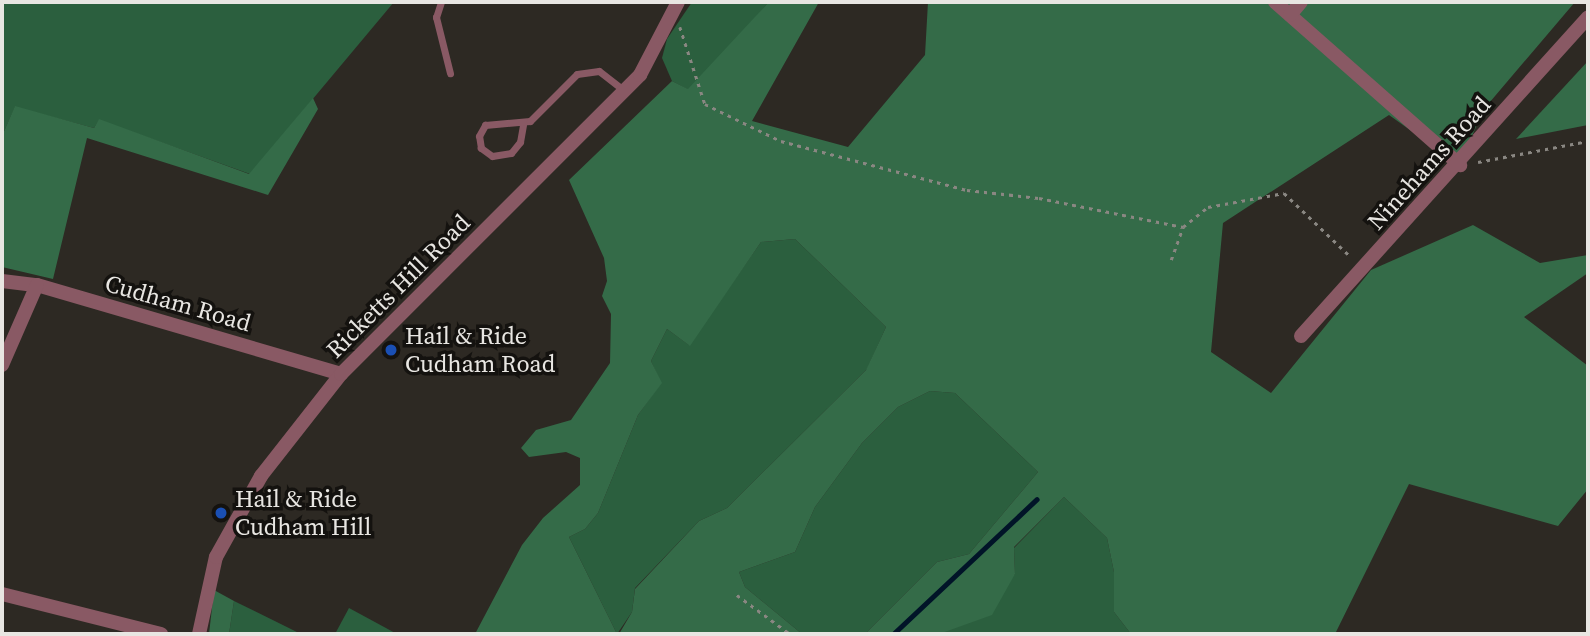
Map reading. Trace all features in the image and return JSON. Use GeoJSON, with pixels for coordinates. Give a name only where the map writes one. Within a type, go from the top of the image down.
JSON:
{"type":"FeatureCollection","features":[{"type":"Feature","properties":{"kind":"street","name":"Ricketts Hill Road"},"geometry":{"type":"LineString","coordinates":[[199,634],[216,557],[261,476],[341,374],[626,91],[640,75],[678,2]]}},
{"type":"Feature","properties":{"kind":"street"},"geometry":{"type":"LineString","coordinates":[[1275,2],[1460,165]]}},
{"type":"Feature","properties":{"kind":"street"},"geometry":{"type":"LineString","coordinates":[[1290,15],[1301,2]]}},
{"type":"Feature","properties":{"kind":"street","name":"Ninehams Road"},"geometry":{"type":"LineString","coordinates":[[1301,336],[1460,165],[1588,17]]}},
{"type":"Feature","properties":{"kind":"street","name":"Cudham Road"},"geometry":{"type":"LineString","coordinates":[[2,281],[37,285],[341,374]]}},
{"type":"Feature","properties":{"kind":"street"},"geometry":{"type":"LineString","coordinates":[[2,365],[37,285]]}},
{"type":"Feature","properties":{"kind":"street"},"geometry":{"type":"LineString","coordinates":[[2,594],[161,634]]}},
{"type":"Feature","properties":{"kind":"lane"},"geometry":{"type":"LineString","coordinates":[[441,2],[436,17],[450,73]]}},
{"type":"Feature","properties":{"kind":"lane"},"geometry":{"type":"LineString","coordinates":[[523,125],[505,120],[489,123],[481,132],[481,148],[492,156],[511,153],[518,146],[523,125],[547,110],[577,74],[585,71],[604,73],[626,91]]}},
{"type":"Feature","properties":{"kind":"path"},"geometry":{"type":"LineString","coordinates":[[667,20],[684,28],[705,104],[781,141],[967,190],[1039,198],[1184,227]]}},
{"type":"Feature","properties":{"kind":"path"},"geometry":{"type":"LineString","coordinates":[[1460,165],[1588,141]]}},
{"type":"Feature","properties":{"kind":"path"},"geometry":{"type":"LineString","coordinates":[[1171,260],[1184,227],[1208,207],[1284,193],[1363,270]]}},
{"type":"Feature","properties":{"kind":"path"},"geometry":{"type":"LineString","coordinates":[[737,595],[790,634]]}},
{"type":"Feature","properties":{"kind":"green space"},"geometry":{"type":"Polygon","coordinates":[[[2,2],[394,2],[250,174],[99,120],[94,128],[15,107],[2,136],[2,2]]]}},
{"type":"Feature","properties":{"kind":"green space"},"geometry":{"type":"Polygon","coordinates":[[[692,2],[769,2],[691,91],[672,81],[662,58],[667,39],[692,2]]]}},
{"type":"Feature","properties":{"kind":"green space"},"geometry":{"type":"Polygon","coordinates":[[[769,2],[819,2],[752,121],[848,147],[925,55],[928,2],[1575,2],[1484,109],[1459,165],[1389,115],[1223,223],[1211,352],[1271,393],[1371,270],[1473,225],[1540,263],[1588,255],[1588,273],[1524,317],[1588,366],[1588,489],[1558,526],[1409,484],[1335,634],[1131,634],[1114,612],[1114,572],[1107,538],[1064,497],[1014,547],[1015,574],[992,615],[939,634],[865,634],[937,562],[969,554],[1038,472],[955,393],[930,391],[898,407],[862,443],[815,507],[795,552],[739,572],[745,587],[802,634],[619,634],[632,612],[635,589],[699,521],[727,508],[866,370],[886,327],[795,239],[761,242],[690,346],[667,329],[651,361],[662,383],[638,415],[598,513],[585,529],[569,537],[617,634],[475,634],[522,545],[543,518],[580,485],[580,458],[566,452],[529,457],[521,448],[536,430],[571,420],[610,363],[611,314],[602,296],[607,281],[604,258],[569,180],[672,81],[688,89],[769,2]]]}},
{"type":"Feature","properties":{"kind":"green space"},"geometry":{"type":"Polygon","coordinates":[[[1588,61],[1588,125],[1516,139],[1588,61]]]}},
{"type":"Feature","properties":{"kind":"green space"},"geometry":{"type":"Polygon","coordinates":[[[313,98],[318,109],[268,195],[87,138],[53,279],[2,267],[2,136],[15,106],[94,128],[99,119],[249,174],[313,98]]]}},
{"type":"Feature","properties":{"kind":"green space"},"geometry":{"type":"Polygon","coordinates":[[[795,239],[886,327],[867,369],[727,508],[699,521],[635,588],[632,612],[617,634],[569,537],[585,529],[598,513],[638,415],[661,383],[651,361],[667,329],[689,345],[761,242],[795,239]]]}},
{"type":"Feature","properties":{"kind":"green space"},"geometry":{"type":"Polygon","coordinates":[[[930,391],[955,393],[1038,472],[969,554],[937,562],[865,634],[802,634],[745,587],[739,572],[795,552],[815,507],[862,443],[898,407],[930,391]]]}},
{"type":"Feature","properties":{"kind":"green space"},"geometry":{"type":"Polygon","coordinates":[[[1064,497],[1107,538],[1114,572],[1114,612],[1131,634],[939,634],[1015,574],[1014,548],[1064,497]]]}},
{"type":"Feature","properties":{"kind":"green space"},"geometry":{"type":"Polygon","coordinates":[[[214,590],[234,601],[229,634],[209,634],[214,590]]]}},
{"type":"Feature","properties":{"kind":"green space"},"geometry":{"type":"Polygon","coordinates":[[[234,601],[301,634],[229,634],[234,601]]]}},
{"type":"Feature","properties":{"kind":"green space"},"geometry":{"type":"Polygon","coordinates":[[[349,608],[397,634],[335,634],[349,608]]]}},
{"type":"Feature","properties":{"kind":"waterway"},"geometry":{"type":"LineString","coordinates":[[893,634],[1037,499]]}},
{"type":"Feature","properties":{"kind":"place","name":"Hail & Ride Cudham Road"},"geometry":{"type":"Point","coordinates":[391,350]}},
{"type":"Feature","properties":{"kind":"place","name":"Hail & Ride Cudham Hill"},"geometry":{"type":"Point","coordinates":[221,513]}}]}
